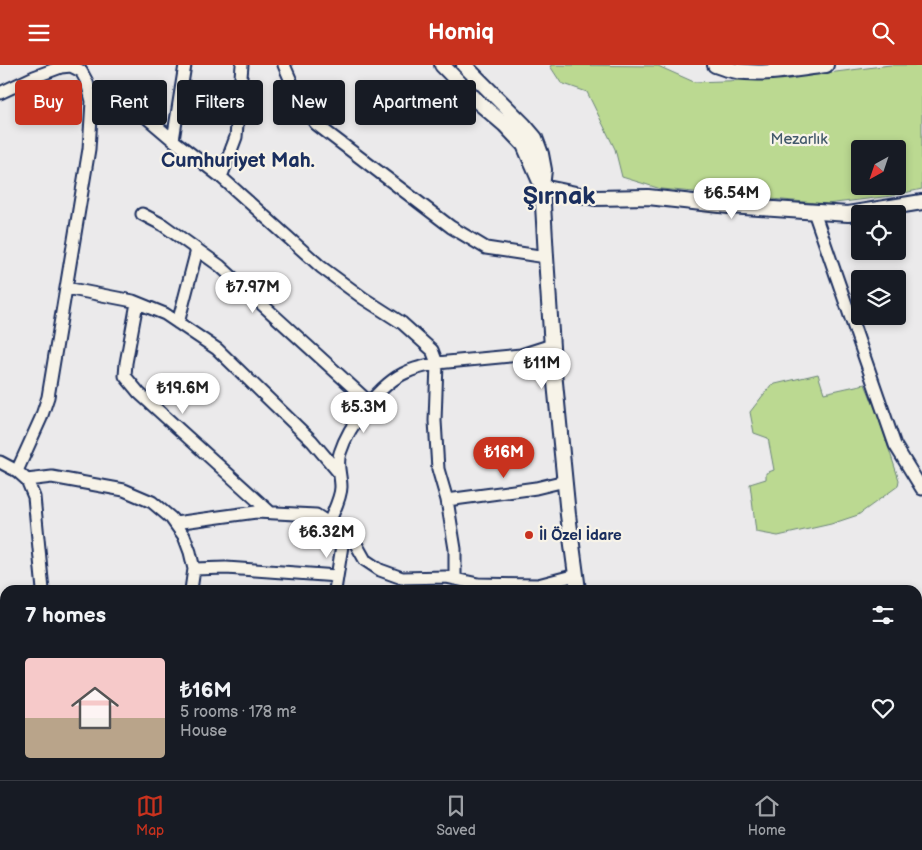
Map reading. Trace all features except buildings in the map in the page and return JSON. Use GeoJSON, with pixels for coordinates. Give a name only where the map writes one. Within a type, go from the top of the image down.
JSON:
{"type":"FeatureCollection","features":[{"type":"Feature","properties":{"kind":"street"},"geometry":{"type":"LineString","coordinates":[[172,140],[185,65]]}},
{"type":"Feature","properties":{"kind":"street"},"geometry":{"type":"LineString","coordinates":[[222,177],[236,137],[242,65]]}},
{"type":"Feature","properties":{"kind":"street"},"geometry":{"type":"LineString","coordinates":[[284,65],[301,104],[316,124],[451,227],[486,248],[546,257]]}},
{"type":"Feature","properties":{"kind":"street"},"geometry":{"type":"LineString","coordinates":[[442,65],[524,145],[542,187]]}},
{"type":"Feature","properties":{"kind":"street"},"geometry":{"type":"LineString","coordinates":[[464,65],[535,138],[541,155],[544,170],[542,187],[552,345],[568,515],[577,585]]}},
{"type":"Feature","properties":{"kind":"street"},"geometry":{"type":"LineString","coordinates":[[715,65],[727,69],[751,72],[781,72],[826,65]]}},
{"type":"Feature","properties":{"kind":"street"},"geometry":{"type":"LineString","coordinates":[[0,93],[60,67],[71,66],[80,71],[88,82],[92,101],[89,149],[48,397],[17,471]]}},
{"type":"Feature","properties":{"kind":"street"},"geometry":{"type":"LineString","coordinates":[[155,125],[172,140],[222,177],[321,267],[363,298],[402,323],[432,350],[437,363],[435,421],[438,469],[447,500],[455,549],[464,583]]}},
{"type":"Feature","properties":{"kind":"street"},"geometry":{"type":"LineString","coordinates":[[542,187],[595,198],[648,197],[848,214],[922,202]]}},
{"type":"Feature","properties":{"kind":"street"},"geometry":{"type":"LineString","coordinates":[[814,212],[895,445],[922,489]]}},
{"type":"Feature","properties":{"kind":"street"},"geometry":{"type":"LineString","coordinates":[[142,214],[163,225],[220,266],[370,403]]}},
{"type":"Feature","properties":{"kind":"street"},"geometry":{"type":"LineString","coordinates":[[178,323],[197,250]]}},
{"type":"Feature","properties":{"kind":"street"},"geometry":{"type":"LineString","coordinates":[[66,288],[138,303],[165,314],[217,349],[312,441],[340,474]]}},
{"type":"Feature","properties":{"kind":"street"},"geometry":{"type":"LineString","coordinates":[[138,303],[125,376],[139,393],[270,513]]}},
{"type":"Feature","properties":{"kind":"street"},"geometry":{"type":"LineString","coordinates":[[329,523],[341,489],[338,462],[340,453],[353,426],[370,403],[390,383],[406,372],[437,363],[521,355],[552,345]]}},
{"type":"Feature","properties":{"kind":"street"},"geometry":{"type":"LineString","coordinates":[[0,462],[17,471],[27,480],[34,497],[43,585]]}},
{"type":"Feature","properties":{"kind":"street"},"geometry":{"type":"LineString","coordinates":[[27,480],[52,477],[124,490],[152,501],[171,518],[184,536],[194,569],[192,585]]}},
{"type":"Feature","properties":{"kind":"street"},"geometry":{"type":"LineString","coordinates":[[447,500],[536,488],[565,481]]}},
{"type":"Feature","properties":{"kind":"street"},"geometry":{"type":"LineString","coordinates":[[175,523],[256,512],[316,515],[344,533],[356,544],[365,560],[380,570],[402,578],[446,577],[464,583],[538,585],[576,575]]}},
{"type":"Feature","properties":{"kind":"street"},"geometry":{"type":"LineString","coordinates":[[336,585],[344,533]]}},
{"type":"Feature","properties":{"kind":"street"},"geometry":{"type":"LineString","coordinates":[[194,569],[226,568],[337,576]]}},
{"type":"Feature","properties":{"kind":"green space","name":"Mezarlık"},"geometry":{"type":"Polygon","coordinates":[[[890,65],[922,65],[922,189],[906,193],[906,140],[851,140],[851,195],[895,195],[827,204],[661,189],[622,177],[615,149],[587,92],[561,83],[550,66],[658,66],[694,82],[782,79],[890,65]]]}},
{"type":"Feature","properties":{"kind":"green space"},"geometry":{"type":"Polygon","coordinates":[[[818,374],[824,393],[865,384],[877,413],[899,480],[898,486],[858,515],[831,524],[778,536],[756,532],[750,484],[766,479],[766,473],[774,470],[768,438],[754,433],[750,412],[771,385],[818,374]]]}},
{"type":"Feature","properties":{"kind":"place","name":"İl Özel İdare"},"geometry":{"type":"Point","coordinates":[529,535]}},
{"type":"Feature","properties":{"kind":"district","name":"Cumhuriyet Mah."},"geometry":{"type":"Point","coordinates":[238,161]}},
{"type":"Feature","properties":{"kind":"district","name":"Şırnak"},"geometry":{"type":"Point","coordinates":[559,196]}}]}
